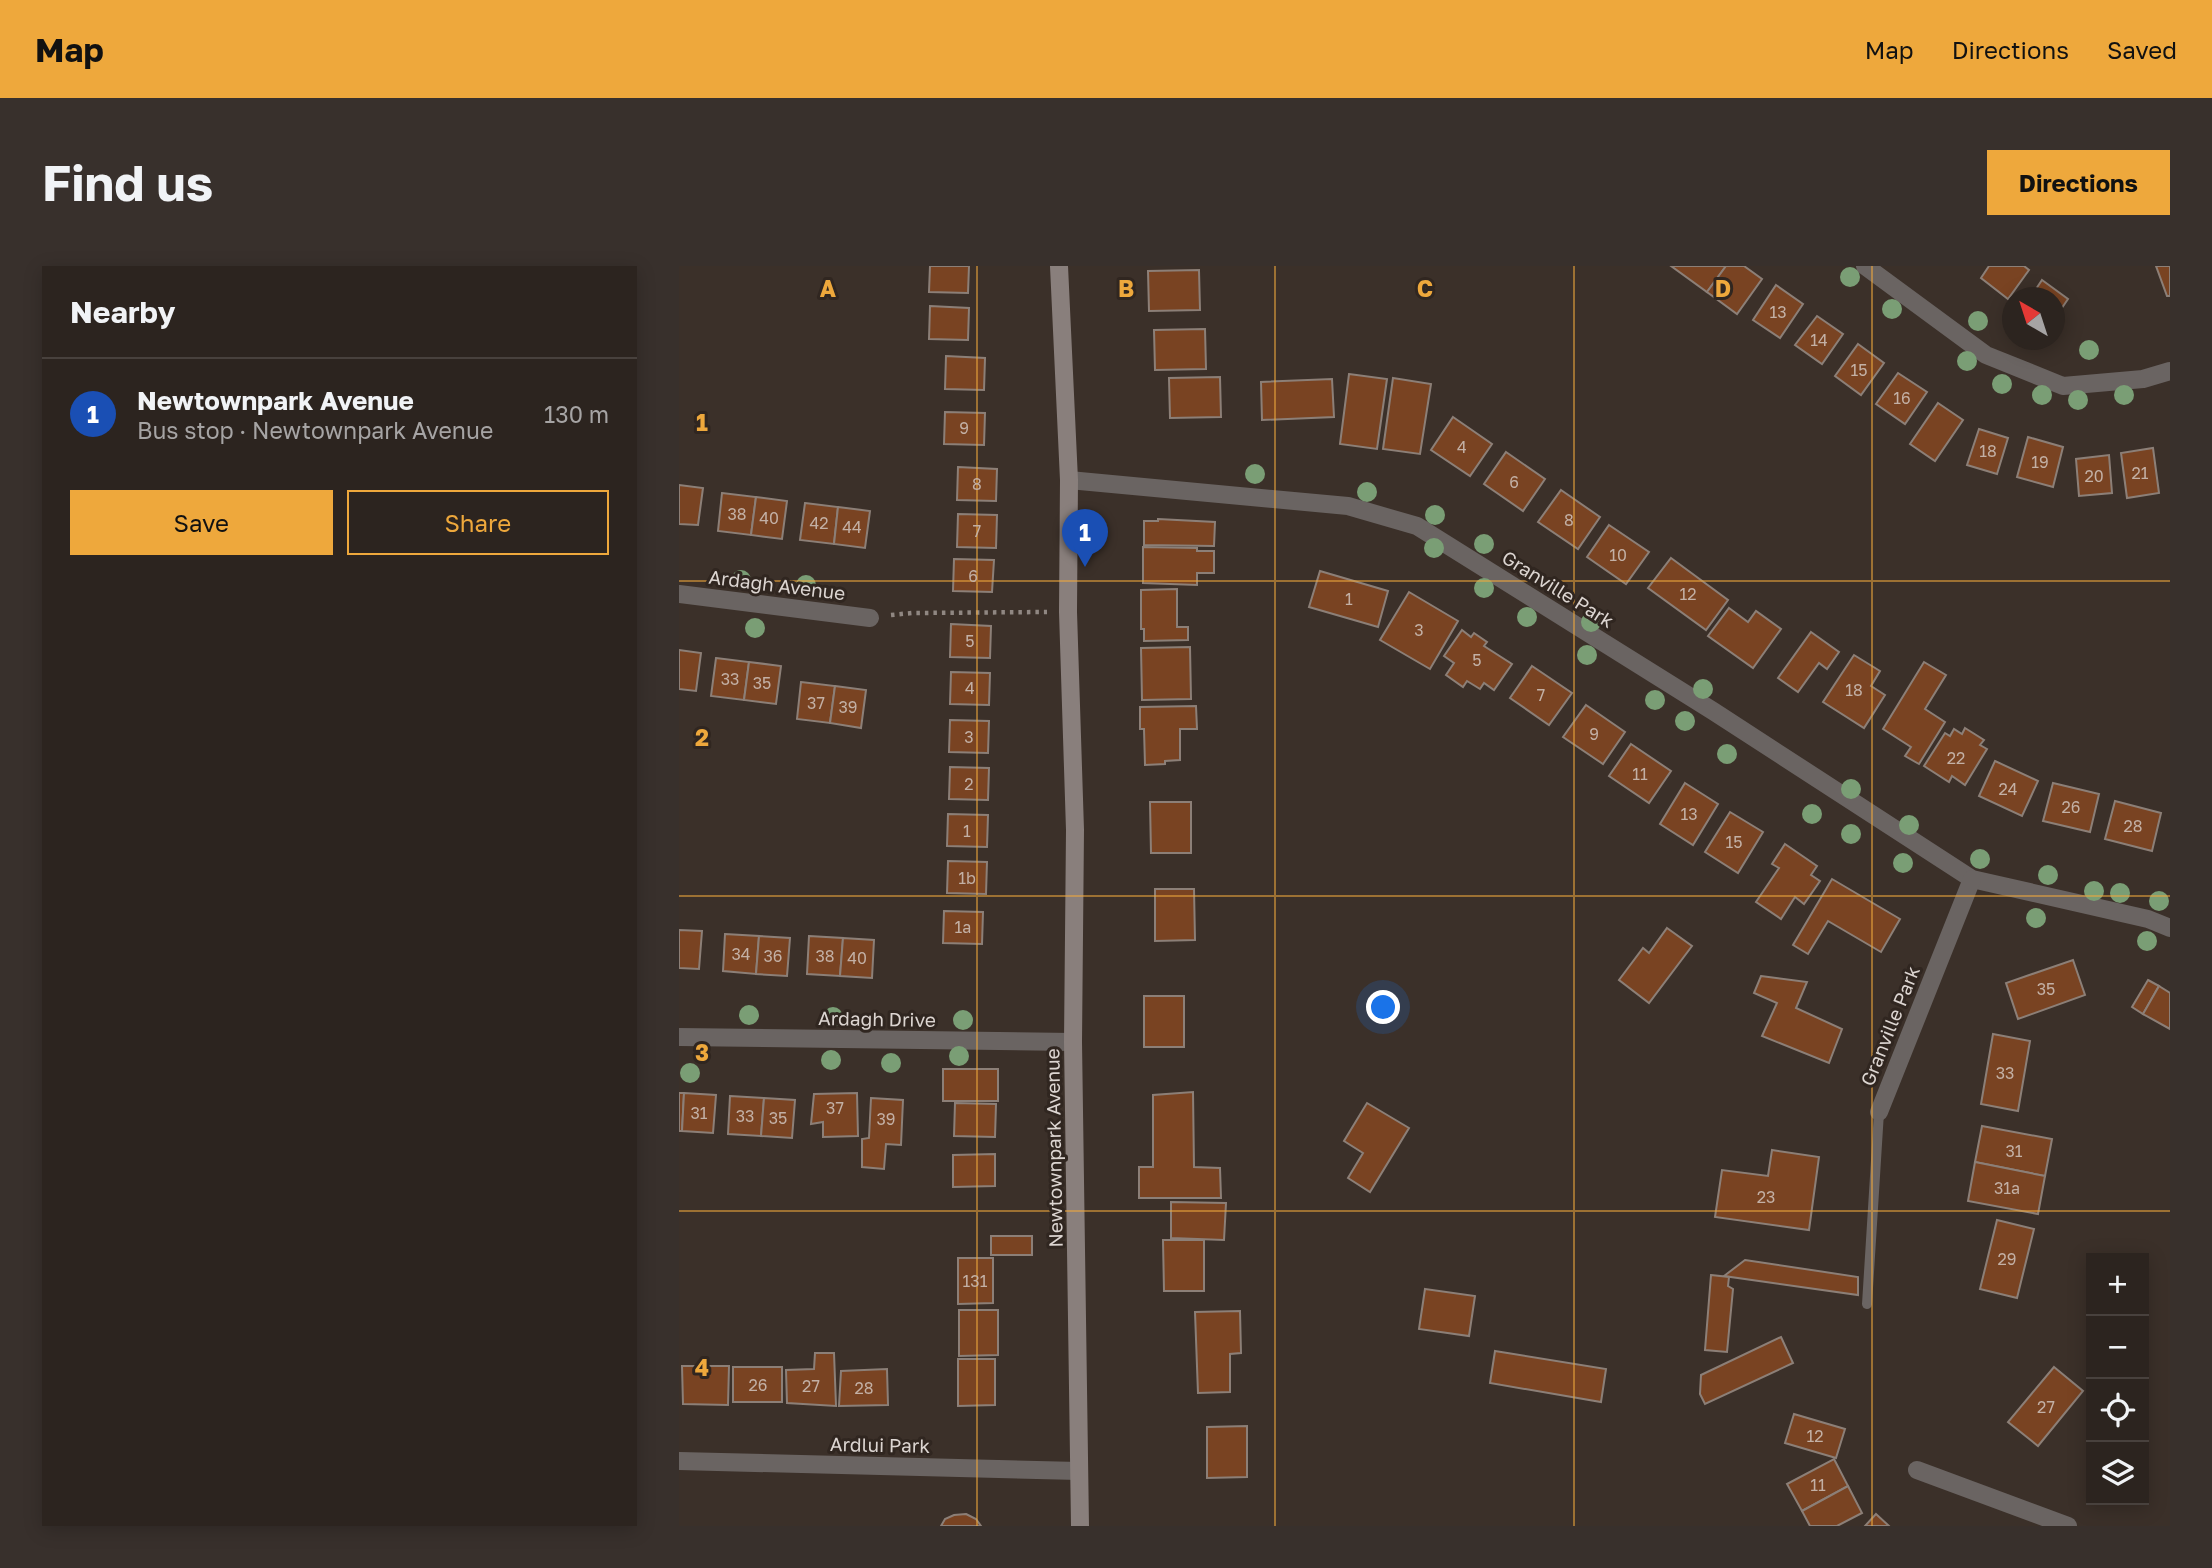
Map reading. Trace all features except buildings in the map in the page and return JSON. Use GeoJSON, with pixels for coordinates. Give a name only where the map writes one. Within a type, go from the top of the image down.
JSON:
{"type":"FeatureCollection","features":[{"type":"Feature","properties":{"kind":"main road","name":"Newtownpark Avenue"},"geometry":{"type":"LineString","coordinates":[[1059,266],[1069,480],[1068,612],[1075,830],[1073,1042],[1080,1526]]}},
{"type":"Feature","properties":{"kind":"street"},"geometry":{"type":"LineString","coordinates":[[1865,266],[1986,355],[2063,386],[2143,379],[2170,371]]}},
{"type":"Feature","properties":{"kind":"street","name":"Granville Park"},"geometry":{"type":"LineString","coordinates":[[1069,480],[1348,506],[1417,526],[1713,711],[1972,879],[2148,919],[2170,928]]}},
{"type":"Feature","properties":{"kind":"street","name":"Ardagh Avenue"},"geometry":{"type":"LineString","coordinates":[[679,594],[870,618]]}},
{"type":"Feature","properties":{"kind":"street","name":"Granville Park"},"geometry":{"type":"LineString","coordinates":[[1879,1112],[1972,879]]}},
{"type":"Feature","properties":{"kind":"street","name":"Ardagh Drive"},"geometry":{"type":"LineString","coordinates":[[679,1037],[1073,1042]]}},
{"type":"Feature","properties":{"kind":"street","name":"Ardlui Park"},"geometry":{"type":"LineString","coordinates":[[679,1461],[1079,1471]]}},
{"type":"Feature","properties":{"kind":"street"},"geometry":{"type":"LineString","coordinates":[[1917,1470],[2069,1526]]}},
{"type":"Feature","properties":{"kind":"lane"},"geometry":{"type":"LineString","coordinates":[[1867,1304],[1879,1112]]}},
{"type":"Feature","properties":{"kind":"path"},"geometry":{"type":"LineString","coordinates":[[870,618],[912,613],[1068,612]]}},
{"type":"Feature","properties":{"kind":"place","name":"Newtownpark Avenue"},"geometry":{"type":"Point","coordinates":[1085,567]}}]}
